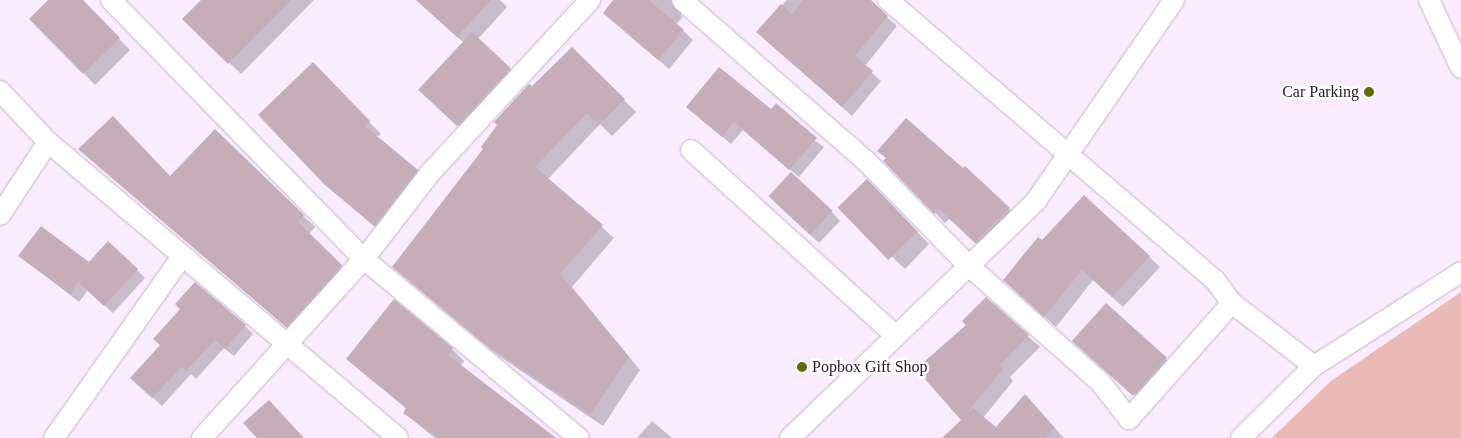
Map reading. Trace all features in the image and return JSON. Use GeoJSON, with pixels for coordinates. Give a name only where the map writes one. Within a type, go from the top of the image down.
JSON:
{"type":"FeatureCollection","features":[{"type":"Feature","properties":{"kind":"street"},"geometry":{"type":"LineString","coordinates":[[111,0],[364,259],[578,438]]}},
{"type":"Feature","properties":{"kind":"street"},"geometry":{"type":"LineString","coordinates":[[202,438],[364,259],[430,173],[590,0]]}},
{"type":"Feature","properties":{"kind":"street"},"geometry":{"type":"LineString","coordinates":[[682,0],[867,162],[969,266],[1100,382],[1129,419],[1232,303]]}},
{"type":"Feature","properties":{"kind":"street"},"geometry":{"type":"LineString","coordinates":[[888,0],[1216,280],[1232,303],[1314,366]]}},
{"type":"Feature","properties":{"kind":"street"},"geometry":{"type":"LineString","coordinates":[[790,438],[1036,201],[1174,0]]}},
{"type":"Feature","properties":{"kind":"street"},"geometry":{"type":"LineString","coordinates":[[1429,0],[1461,68]]}},
{"type":"Feature","properties":{"kind":"street"},"geometry":{"type":"LineString","coordinates":[[0,91],[48,142],[181,258],[288,344],[389,435]]}},
{"type":"Feature","properties":{"kind":"street"},"geometry":{"type":"LineString","coordinates":[[0,215],[48,142]]}},
{"type":"Feature","properties":{"kind":"street"},"geometry":{"type":"LineString","coordinates":[[691,150],[896,336]]}},
{"type":"Feature","properties":{"kind":"street"},"geometry":{"type":"LineString","coordinates":[[54,438],[181,258]]}},
{"type":"Feature","properties":{"kind":"street"},"geometry":{"type":"LineString","coordinates":[[1242,438],[1314,366],[1461,272]]}},
{"type":"Feature","properties":{"kind":"shaded area"},"geometry":{"type":"Polygon","coordinates":[[[1461,292],[1461,438],[1272,438],[1331,381],[1461,292]]]}},
{"type":"Feature","properties":{"kind":"building"},"geometry":{"type":"Polygon","coordinates":[[[48,0],[83,0],[120,38],[83,74],[29,19],[48,0]]]}},
{"type":"Feature","properties":{"kind":"building"},"geometry":{"type":"Polygon","coordinates":[[[201,0],[291,0],[228,64],[182,19],[201,0]]]}},
{"type":"Feature","properties":{"kind":"building"},"geometry":{"type":"Polygon","coordinates":[[[416,0],[491,0],[457,37],[416,0]]]}},
{"type":"Feature","properties":{"kind":"building"},"geometry":{"type":"Polygon","coordinates":[[[613,0],[649,0],[684,30],[658,60],[603,13],[613,0]]]}},
{"type":"Feature","properties":{"kind":"building"},"geometry":{"type":"Polygon","coordinates":[[[803,0],[871,0],[888,16],[855,56],[873,71],[842,107],[756,32],[781,4],[792,14],[803,0]]]}},
{"type":"Feature","properties":{"kind":"building"},"geometry":{"type":"Polygon","coordinates":[[[472,32],[511,68],[457,126],[418,90],[472,32]]]}},
{"type":"Feature","properties":{"kind":"building"},"geometry":{"type":"Polygon","coordinates":[[[572,47],[625,99],[599,125],[587,113],[535,167],[603,225],[560,274],[629,357],[590,415],[482,342],[392,267],[483,149],[481,147],[497,125],[494,122],[529,84],[532,86],[572,47]]]}},
{"type":"Feature","properties":{"kind":"building"},"geometry":{"type":"Polygon","coordinates":[[[313,62],[370,121],[365,126],[418,170],[374,226],[325,185],[258,115],[313,62]]]}},
{"type":"Feature","properties":{"kind":"building"},"geometry":{"type":"Polygon","coordinates":[[[719,67],[771,109],[776,103],[817,138],[789,170],[734,122],[722,137],[686,107],[719,67]]]}},
{"type":"Feature","properties":{"kind":"building"},"geometry":{"type":"Polygon","coordinates":[[[113,116],[170,176],[215,129],[304,215],[298,222],[342,265],[286,327],[78,149],[113,116]]]}},
{"type":"Feature","properties":{"kind":"building"},"geometry":{"type":"Polygon","coordinates":[[[906,118],[963,168],[965,166],[1010,208],[975,243],[939,209],[934,214],[883,161],[886,158],[877,151],[906,118]]]}},
{"type":"Feature","properties":{"kind":"building"},"geometry":{"type":"Polygon","coordinates":[[[791,172],[833,211],[810,235],[768,196],[791,172]]]}},
{"type":"Feature","properties":{"kind":"building"},"geometry":{"type":"Polygon","coordinates":[[[867,179],[918,232],[888,260],[838,207],[867,179]]]}},
{"type":"Feature","properties":{"kind":"building"},"geometry":{"type":"Polygon","coordinates":[[[1084,195],[1150,256],[1112,297],[1082,270],[1044,317],[1003,280],[1038,237],[1042,240],[1084,195]]]}},
{"type":"Feature","properties":{"kind":"building"},"geometry":{"type":"Polygon","coordinates":[[[41,226],[89,262],[108,241],[138,269],[104,306],[78,282],[70,294],[18,256],[41,226]]]}},
{"type":"Feature","properties":{"kind":"building"},"geometry":{"type":"Polygon","coordinates":[[[195,282],[246,325],[225,349],[215,340],[186,371],[182,367],[152,398],[130,378],[160,345],[153,339],[180,309],[175,304],[195,282]]]}},
{"type":"Feature","properties":{"kind":"building"},"geometry":{"type":"Polygon","coordinates":[[[986,297],[1029,335],[1000,365],[1003,369],[965,415],[973,408],[996,427],[1025,394],[1055,428],[1044,438],[942,438],[961,420],[916,369],[966,325],[962,321],[986,297]]]}},
{"type":"Feature","properties":{"kind":"building"},"geometry":{"type":"Polygon","coordinates":[[[394,299],[453,348],[448,355],[556,438],[438,438],[403,413],[406,408],[346,359],[394,299]]]}},
{"type":"Feature","properties":{"kind":"building"},"geometry":{"type":"Polygon","coordinates":[[[1106,303],[1167,358],[1133,396],[1072,341],[1106,303]]]}},
{"type":"Feature","properties":{"kind":"building"},"geometry":{"type":"Polygon","coordinates":[[[269,400],[304,438],[257,438],[243,423],[269,400]]]}},
{"type":"Feature","properties":{"kind":"place","name":"Car Parking"},"geometry":{"type":"Point","coordinates":[1369,92]}},
{"type":"Feature","properties":{"kind":"place","name":"Popbox Gift Shop"},"geometry":{"type":"Point","coordinates":[802,367]}}]}
